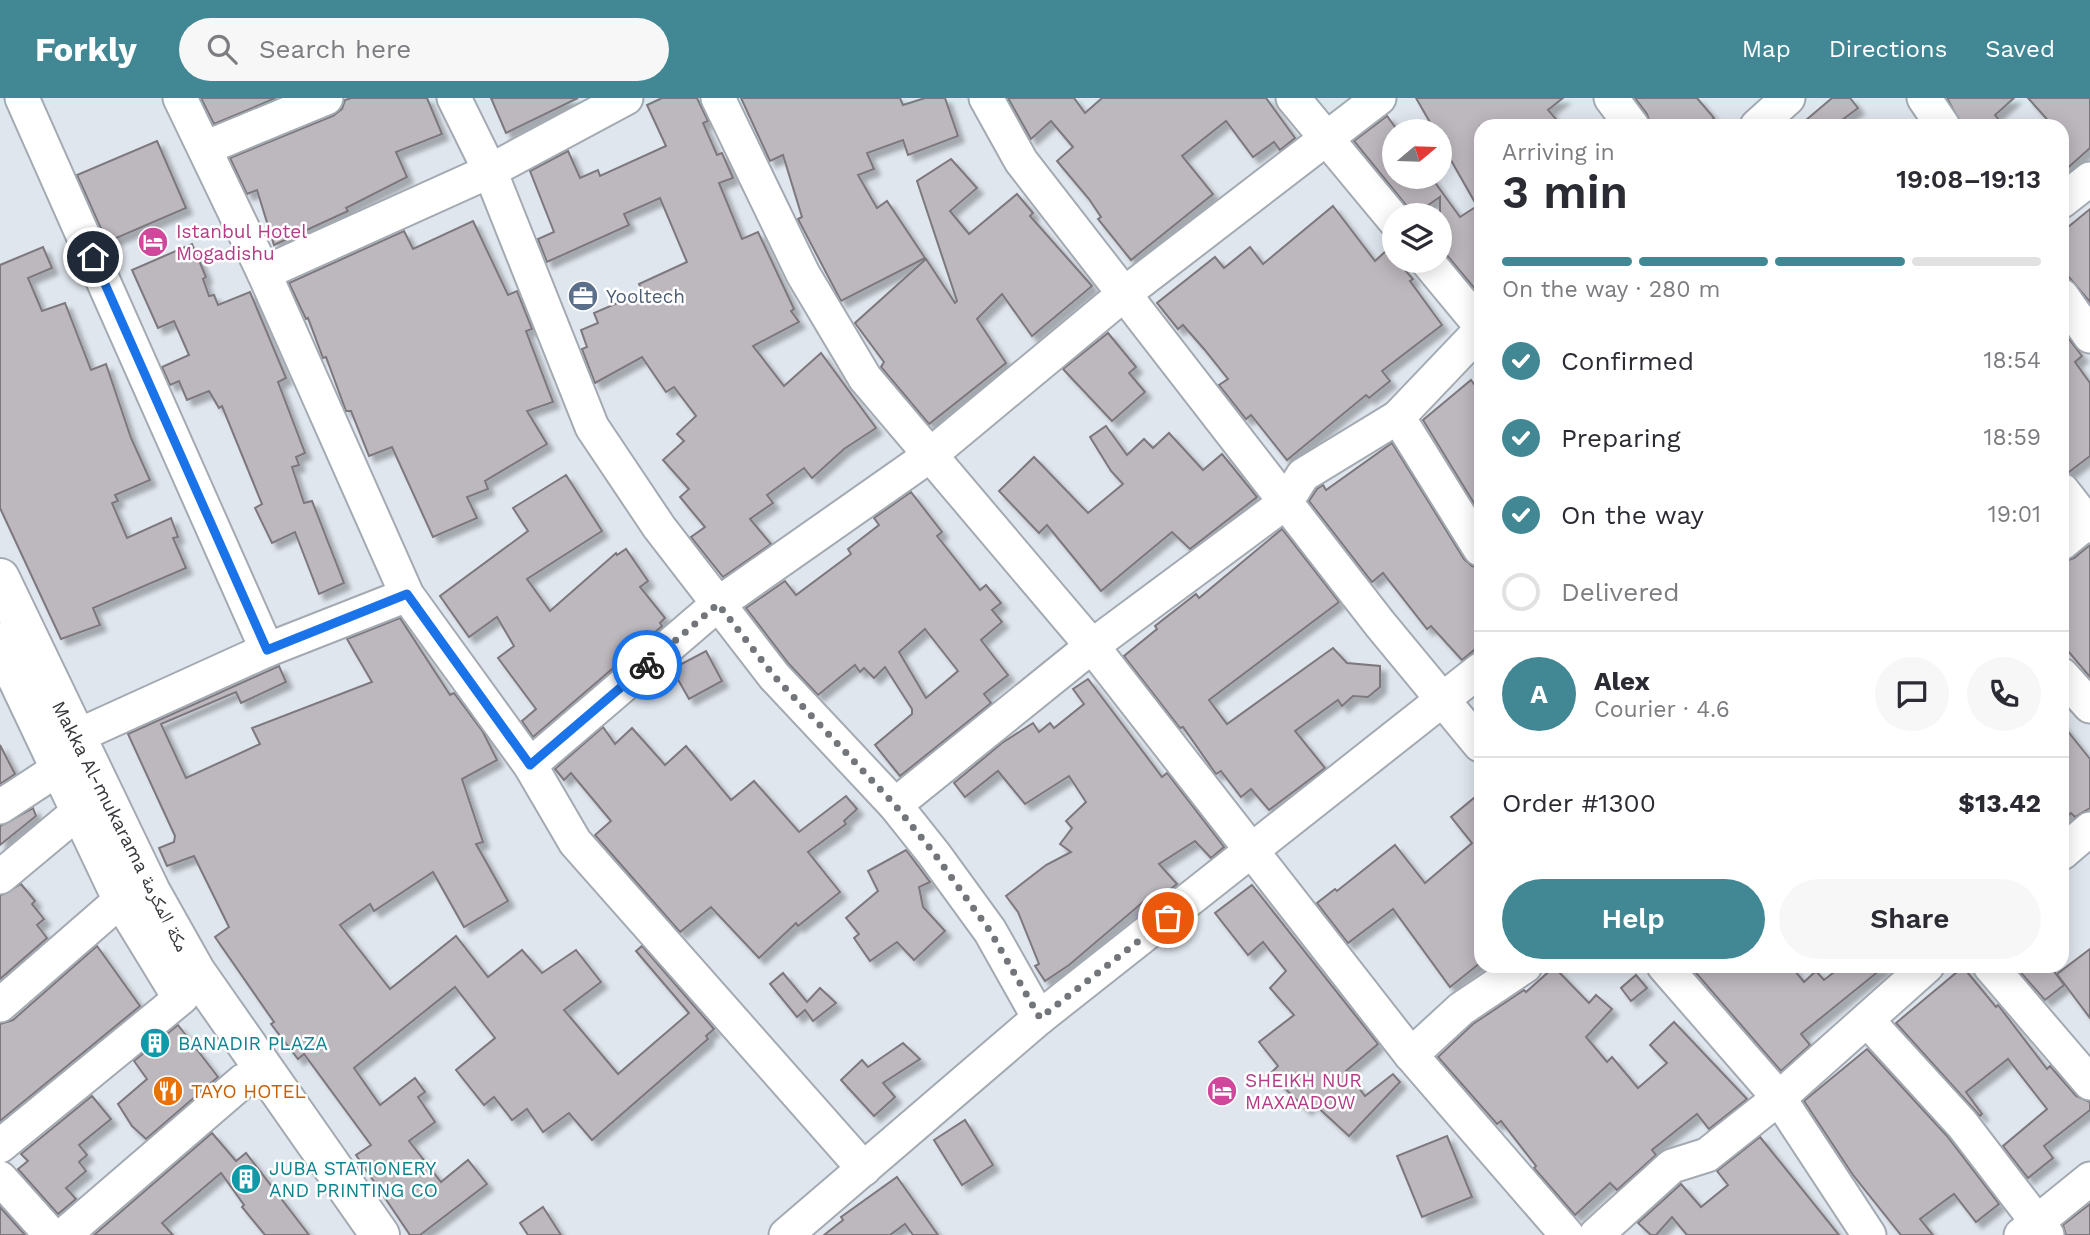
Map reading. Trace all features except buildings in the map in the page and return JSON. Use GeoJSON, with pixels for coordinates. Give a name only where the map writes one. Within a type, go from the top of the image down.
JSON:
{"type":"FeatureCollection","features":[{"type":"Feature","properties":{"kind":"highway","name":"Makka Al-mukarama مكة المكرمة"},"geometry":{"type":"LineString","coordinates":[[0,578],[78,812],[122,899],[182,998],[352,1235]]}},
{"type":"Feature","properties":{"kind":"highway","name":"Makka Al-mukarama مكة المكرمة"},"geometry":{"type":"LineString","coordinates":[[0,642],[60,752],[151,892],[196,972],[380,1235]]}},
{"type":"Feature","properties":{"kind":"street"},"geometry":{"type":"LineString","coordinates":[[22,98],[267,650]]}},
{"type":"Feature","properties":{"kind":"street"},"geometry":{"type":"LineString","coordinates":[[180,98],[264,273],[407,594],[530,765],[575,842],[864,1169]]}},
{"type":"Feature","properties":{"kind":"street"},"geometry":{"type":"LineString","coordinates":[[205,148],[326,98]]}},
{"type":"Feature","properties":{"kind":"street"},"geometry":{"type":"LineString","coordinates":[[454,98],[490,172],[592,427],[659,527],[774,676],[895,805],[990,931],[1040,1018]]}},
{"type":"Feature","properties":{"kind":"street"},"geometry":{"type":"LineString","coordinates":[[264,273],[490,172],[626,98]]}},
{"type":"Feature","properties":{"kind":"street"},"geometry":{"type":"LineString","coordinates":[[718,98],[810,286],[865,378],[1092,646],[1248,850],[1254,851],[1411,1055],[1567,1235]]}},
{"type":"Feature","properties":{"kind":"street"},"geometry":{"type":"LineString","coordinates":[[986,98],[1021,161],[1286,502],[1474,738]]}},
{"type":"Feature","properties":{"kind":"street"},"geometry":{"type":"LineString","coordinates":[[1293,98],[1382,206]]}},
{"type":"Feature","properties":{"kind":"street"},"geometry":{"type":"LineString","coordinates":[[530,765],[718,604],[929,456],[1125,294],[1379,98]]}},
{"type":"Feature","properties":{"kind":"street"},"geometry":{"type":"LineString","coordinates":[[1611,98],[1627,119]]}},
{"type":"Feature","properties":{"kind":"street"},"geometry":{"type":"LineString","coordinates":[[1756,115],[1788,98]]}},
{"type":"Feature","properties":{"kind":"street"},"geometry":{"type":"LineString","coordinates":[[1924,98],[1938,119]]}},
{"type":"Feature","properties":{"kind":"street"},"geometry":{"type":"LineString","coordinates":[[2069,196],[2090,179]]}},
{"type":"Feature","properties":{"kind":"street"},"geometry":{"type":"LineString","coordinates":[[1437,273],[1474,318]]}},
{"type":"Feature","properties":{"kind":"street"},"geometry":{"type":"LineString","coordinates":[[2069,306],[2090,336]]}},
{"type":"Feature","properties":{"kind":"street"},"geometry":{"type":"LineString","coordinates":[[895,805],[1092,646],[1286,502],[1303,475],[1398,417],[1474,337]]}},
{"type":"Feature","properties":{"kind":"street"},"geometry":{"type":"LineString","coordinates":[[1398,417],[1474,539]]}},
{"type":"Feature","properties":{"kind":"street"},"geometry":{"type":"LineString","coordinates":[[2069,499],[2089,523],[2069,538]]}},
{"type":"Feature","properties":{"kind":"street"},"geometry":{"type":"LineString","coordinates":[[0,807],[60,752],[267,650],[407,594]]}},
{"type":"Feature","properties":{"kind":"street"},"geometry":{"type":"LineString","coordinates":[[786,1235],[1040,1018],[1474,675]]}},
{"type":"Feature","properties":{"kind":"street"},"geometry":{"type":"LineString","coordinates":[[0,877],[78,812]]}},
{"type":"Feature","properties":{"kind":"street"},"geometry":{"type":"LineString","coordinates":[[2069,847],[2090,829]]}},
{"type":"Feature","properties":{"kind":"street"},"geometry":{"type":"LineString","coordinates":[[0,1006],[122,899]]}},
{"type":"Feature","properties":{"kind":"street"},"geometry":{"type":"LineString","coordinates":[[1411,1055],[1461,1009],[1515,973]]}},
{"type":"Feature","properties":{"kind":"street"},"geometry":{"type":"LineString","coordinates":[[1670,973],[1779,1098],[1869,1235]]}},
{"type":"Feature","properties":{"kind":"street"},"geometry":{"type":"LineString","coordinates":[[1597,1235],[1671,1166],[1707,1156],[1779,1098],[1919,973]]}},
{"type":"Feature","properties":{"kind":"street"},"geometry":{"type":"LineString","coordinates":[[1996,973],[2090,1083]]}},
{"type":"Feature","properties":{"kind":"street"},"geometry":{"type":"LineString","coordinates":[[0,1146],[182,998]]}},
{"type":"Feature","properties":{"kind":"street"},"geometry":{"type":"LineString","coordinates":[[1867,1020],[1962,1124],[2035,1230],[2090,1179]]}},
{"type":"Feature","properties":{"kind":"street"},"geometry":{"type":"LineString","coordinates":[[64,1235],[243,1081]]}},
{"type":"Feature","properties":{"kind":"street"},"geometry":{"type":"LineString","coordinates":[[0,1178],[51,1235]]}},
{"type":"Feature","properties":{"kind":"way so far"},"geometry":{"type":"LineString","coordinates":[[647,665],[718,604],[774,676],[895,805],[934,853],[990,931],[1040,1018],[1168,918]]}},
{"type":"Feature","properties":{"kind":"place","name":"Istanbul Hotel Mogadishu"},"geometry":{"type":"Point","coordinates":[153,242]}},
{"type":"Feature","properties":{"kind":"place","name":"Yooltech"},"geometry":{"type":"Point","coordinates":[583,296]}},
{"type":"Feature","properties":{"kind":"place","name":"BANADIR PLAZA"},"geometry":{"type":"Point","coordinates":[155,1043]}},
{"type":"Feature","properties":{"kind":"place","name":"TAYO HOTEL"},"geometry":{"type":"Point","coordinates":[168,1091]}},
{"type":"Feature","properties":{"kind":"place","name":"SHEIKH NUR MAXAADOW"},"geometry":{"type":"Point","coordinates":[1222,1091]}},
{"type":"Feature","properties":{"kind":"place","name":"JUBA STATIONERY AND PRINTING CO"},"geometry":{"type":"Point","coordinates":[246,1179]}},
{"type":"Feature","properties":{"kind":"route"},"geometry":{"type":"LineString","coordinates":[[93,257],[267,650],[407,594],[530,765],[647,665]]}}]}
